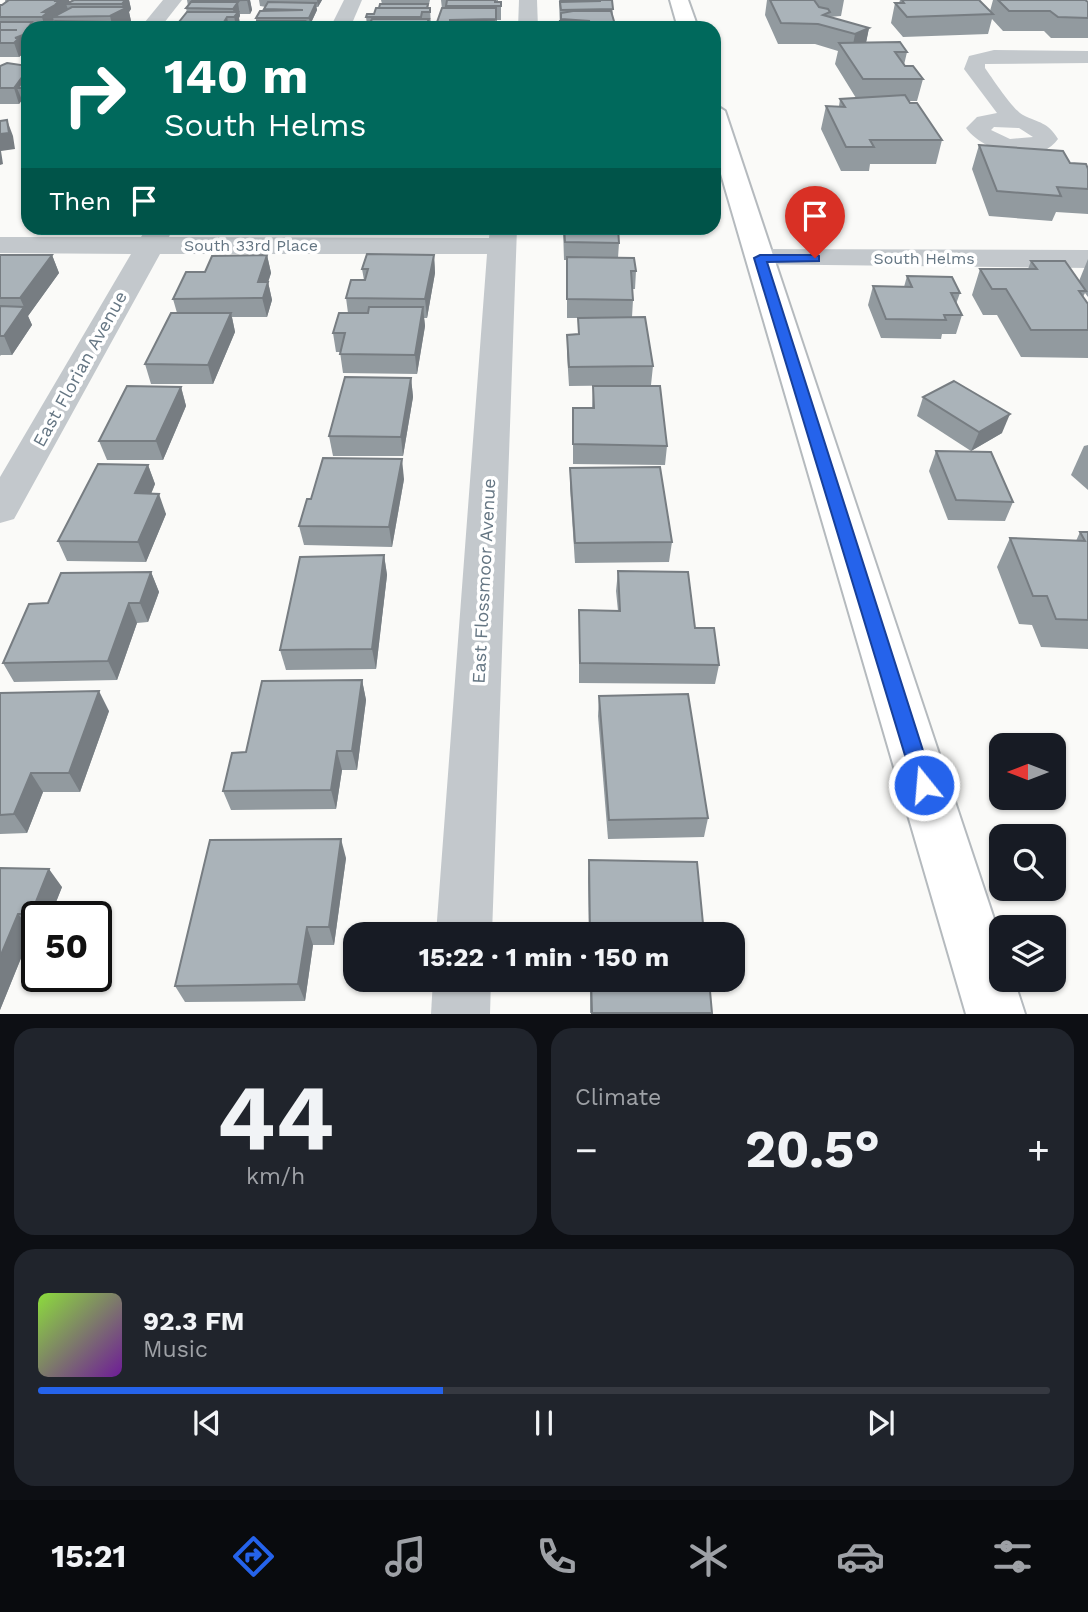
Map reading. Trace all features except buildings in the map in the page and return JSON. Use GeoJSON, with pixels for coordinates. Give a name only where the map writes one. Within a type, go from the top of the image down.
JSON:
{"type":"FeatureCollection","features":[{"type":"Feature","properties":{"kind":"main road"},"geometry":{"type":"LineString","coordinates":[[679,0],[686,21]]}},
{"type":"Feature","properties":{"kind":"main road"},"geometry":{"type":"LineString","coordinates":[[721,133],[996,1013]]}},
{"type":"Feature","properties":{"kind":"street"},"geometry":{"type":"LineString","coordinates":[[156,21],[173,0]]}},
{"type":"Feature","properties":{"kind":"street"},"geometry":{"type":"LineString","coordinates":[[343,21],[353,0]]}},
{"type":"Feature","properties":{"kind":"street"},"geometry":{"type":"LineString","coordinates":[[528,0],[528,21]]}},
{"type":"Feature","properties":{"kind":"street"},"geometry":{"type":"LineString","coordinates":[[1015,121],[974,69],[976,60],[994,56],[1088,57]]}},
{"type":"Feature","properties":{"kind":"street","name":"South 33rd Place"},"geometry":{"type":"LineString","coordinates":[[0,245],[155,236],[502,237]]}},
{"type":"Feature","properties":{"kind":"street","name":"East Florian Avenue"},"geometry":{"type":"LineString","coordinates":[[0,510],[155,236]]}},
{"type":"Feature","properties":{"kind":"street","name":"East Flossmoor Avenue"},"geometry":{"type":"LineString","coordinates":[[465,922],[502,237]]}},
{"type":"Feature","properties":{"kind":"street","name":"South Helms"},"geometry":{"type":"LineString","coordinates":[[760,258],[1088,259]]}},
{"type":"Feature","properties":{"kind":"street"},"geometry":{"type":"LineString","coordinates":[[460,1013],[461,992]]}},
{"type":"Feature","properties":{"kind":"route"},"geometry":{"type":"LineString","coordinates":[[815,258],[760,258],[924,785]]}}]}
